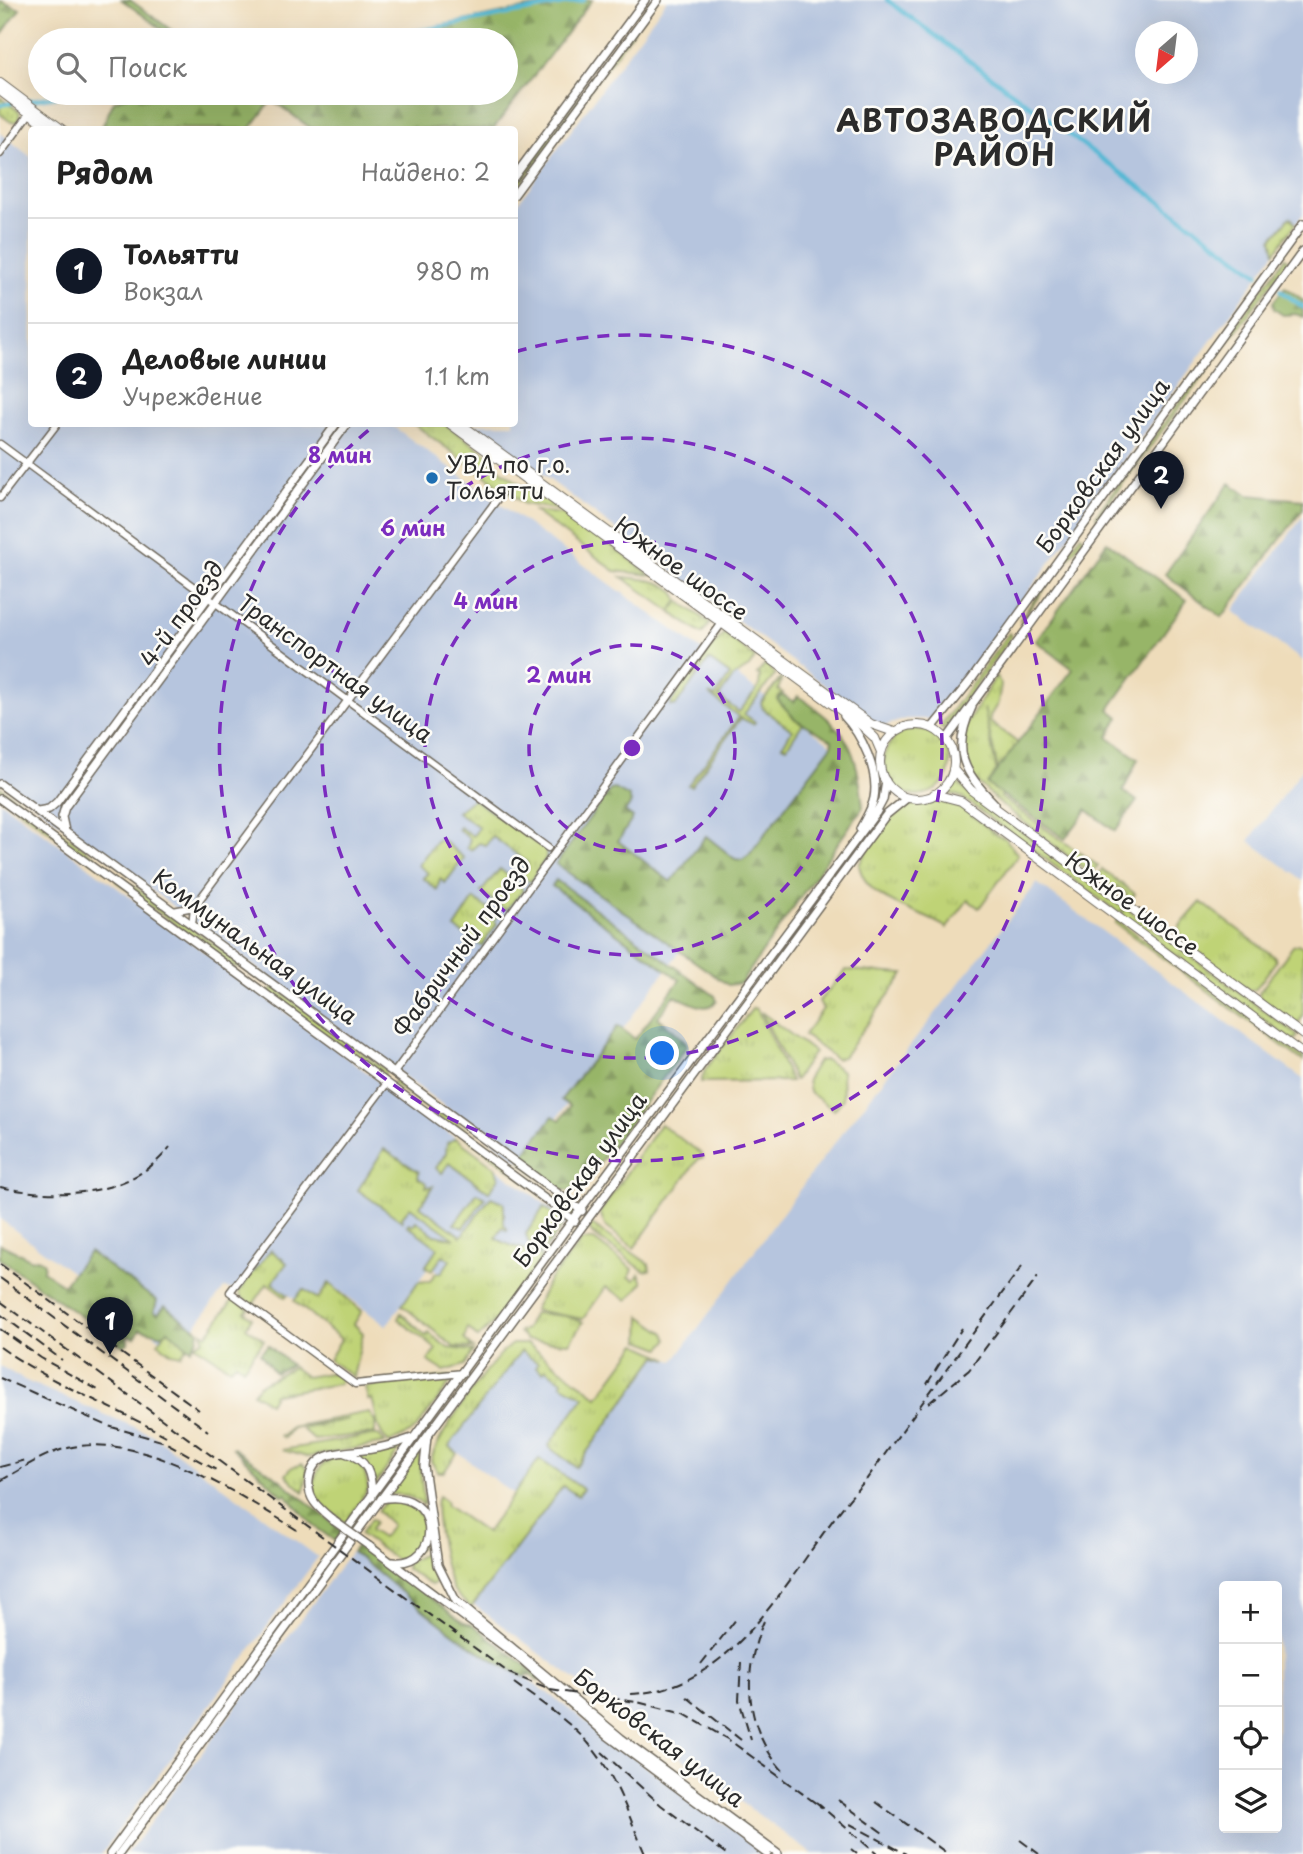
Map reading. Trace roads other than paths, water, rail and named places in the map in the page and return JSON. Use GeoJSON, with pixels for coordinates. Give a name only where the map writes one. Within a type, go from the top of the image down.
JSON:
{"type":"FeatureCollection","features":[{"type":"Feature","properties":{"kind":"main road"},"geometry":{"type":"LineString","coordinates":[[518,172],[645,0]]}},
{"type":"Feature","properties":{"kind":"main road"},"geometry":{"type":"LineString","coordinates":[[518,190],[658,0]]}},
{"type":"Feature","properties":{"kind":"main road"},"geometry":{"type":"LineString","coordinates":[[0,83],[28,104]]}},
{"type":"Feature","properties":{"kind":"main road"},"geometry":{"type":"LineString","coordinates":[[0,91],[47,126]]}},
{"type":"Feature","properties":{"kind":"main road"},"geometry":{"type":"LineString","coordinates":[[29,105],[58,126]]}},
{"type":"Feature","properties":{"kind":"main road","name":"Борковская улица"},"geometry":{"type":"LineString","coordinates":[[932,728],[950,709],[1303,225]]}},
{"type":"Feature","properties":{"kind":"main road","name":"Борковская улица"},"geometry":{"type":"LineString","coordinates":[[946,740],[1303,251]]}},
{"type":"Feature","properties":{"kind":"main road"},"geometry":{"type":"LineString","coordinates":[[1283,252],[1296,261]]}},
{"type":"Feature","properties":{"kind":"main road","name":"4-й проезд"},"geometry":{"type":"LineString","coordinates":[[212,600],[334,427]]}},
{"type":"Feature","properties":{"kind":"main road","name":"4-й проезд"},"geometry":{"type":"LineString","coordinates":[[37,811],[49,809],[57,802],[141,696],[345,427]]}},
{"type":"Feature","properties":{"kind":"main road","name":"Южное шоссе"},"geometry":{"type":"LineString","coordinates":[[454,427],[870,732],[881,752]]}},
{"type":"Feature","properties":{"kind":"main road","name":"Южное шоссе"},"geometry":{"type":"LineString","coordinates":[[465,427],[871,724],[894,732]]}},
{"type":"Feature","properties":{"kind":"main road"},"geometry":{"type":"LineString","coordinates":[[1083,526],[1095,535]]}},
{"type":"Feature","properties":{"kind":"main road"},"geometry":{"type":"LineString","coordinates":[[982,688],[962,728],[962,755],[972,780],[1014,821]]}},
{"type":"Feature","properties":{"kind":"main road","name":"4-й проезд"},"geometry":{"type":"LineString","coordinates":[[65,832],[62,817],[65,807],[141,696]]}},
{"type":"Feature","properties":{"kind":"main road"},"geometry":{"type":"LineString","coordinates":[[837,707],[863,740],[875,795],[848,852]]}},
{"type":"Feature","properties":{"kind":"main road"},"geometry":{"type":"LineString","coordinates":[[911,725],[932,728],[946,740],[952,751],[953,769],[946,784],[934,794],[924,798],[907,798],[894,791],[886,781],[880,765],[881,752],[894,732],[911,725]]}},
{"type":"Feature","properties":{"kind":"main road","name":"Южное шоссе"},"geometry":{"type":"LineString","coordinates":[[953,769],[965,785],[1301,1034]]}},
{"type":"Feature","properties":{"kind":"main road","name":"Борковская улица"},"geometry":{"type":"LineString","coordinates":[[119,1854],[580,1210],[876,813],[883,800],[886,781]]}},
{"type":"Feature","properties":{"kind":"main road","name":"Коммунальная улица"},"geometry":{"type":"LineString","coordinates":[[0,784],[588,1216]]}},
{"type":"Feature","properties":{"kind":"main road","name":"Южное шоссе"},"geometry":{"type":"LineString","coordinates":[[934,794],[961,801],[1302,1053]]}},
{"type":"Feature","properties":{"kind":"main road","name":"Борковская улица"},"geometry":{"type":"LineString","coordinates":[[110,1854],[380,1500],[886,815],[907,798]]}},
{"type":"Feature","properties":{"kind":"main road","name":"Коммунальная улица"},"geometry":{"type":"LineString","coordinates":[[0,799],[581,1226]]}},
{"type":"Feature","properties":{"kind":"main road"},"geometry":{"type":"LineString","coordinates":[[109,879],[116,869]]}},
{"type":"Feature","properties":{"kind":"main road"},"geometry":{"type":"LineString","coordinates":[[234,971],[240,970],[242,961]]}},
{"type":"Feature","properties":{"kind":"main road"},"geometry":{"type":"LineString","coordinates":[[246,979],[246,972],[254,970]]}},
{"type":"Feature","properties":{"kind":"main road"},"geometry":{"type":"LineString","coordinates":[[741,994],[749,1000]]}},
{"type":"Feature","properties":{"kind":"main road"},"geometry":{"type":"LineString","coordinates":[[1291,1045],[1300,1042],[1301,1034]]}},
{"type":"Feature","properties":{"kind":"main road"},"geometry":{"type":"LineString","coordinates":[[1302,1053],[1303,1042]]}},
{"type":"Feature","properties":{"kind":"main road","name":"Фабричный проезд"},"geometry":{"type":"LineString","coordinates":[[387,1083],[394,1073]]}},
{"type":"Feature","properties":{"kind":"main road","name":"Борковская улица"},"geometry":{"type":"LineString","coordinates":[[428,1433],[425,1478],[438,1565],[456,1601],[621,1738],[778,1854]]}},
{"type":"Feature","properties":{"kind":"main road"},"geometry":{"type":"LineString","coordinates":[[415,1437],[372,1449],[327,1455],[315,1465],[309,1477],[313,1502],[334,1521],[433,1591],[521,1659],[608,1736],[767,1854]]}},
{"type":"Feature","properties":{"kind":"main road"},"geometry":{"type":"LineString","coordinates":[[341,1452],[358,1458],[368,1468],[372,1497]]}},
{"type":"Feature","properties":{"kind":"main road"},"geometry":{"type":"LineString","coordinates":[[380,1500],[407,1499],[418,1506],[426,1517],[430,1535],[427,1544],[402,1564],[403,1570]]}},
{"type":"Feature","properties":{"kind":"main road"},"geometry":{"type":"LineString","coordinates":[[389,1560],[406,1561]]}},
{"type":"Feature","properties":{"kind":"main road"},"geometry":{"type":"LineString","coordinates":[[433,1591],[441,1592],[445,1583]]}},
{"type":"Feature","properties":{"kind":"street"},"geometry":{"type":"LineString","coordinates":[[0,154],[30,113]]}},
{"type":"Feature","properties":{"kind":"street"},"geometry":{"type":"LineString","coordinates":[[0,498],[55,427]]}},
{"type":"Feature","properties":{"kind":"street","name":"Транспортная улица"},"geometry":{"type":"LineString","coordinates":[[0,444],[548,848]]}},
{"type":"Feature","properties":{"kind":"street"},"geometry":{"type":"LineString","coordinates":[[172,911],[180,912],[194,906],[501,494]]}},
{"type":"Feature","properties":{"kind":"street","name":"Фабричный проезд"},"geometry":{"type":"LineString","coordinates":[[394,1073],[722,623]]}},
{"type":"Feature","properties":{"kind":"street"},"geometry":{"type":"LineString","coordinates":[[192,925],[194,906]]}},
{"type":"Feature","properties":{"kind":"street","name":"Фабричный проезд"},"geometry":{"type":"LineString","coordinates":[[387,1083],[230,1292],[355,1384],[463,1373]]}},
{"type":"Feature","properties":{"kind":"waterway"},"geometry":{"type":"LineString","coordinates":[[434,28],[584,0]]}},
{"type":"Feature","properties":{"kind":"waterway"},"geometry":{"type":"LineString","coordinates":[[887,0],[1258,274]]}},
{"type":"Feature","properties":{"kind":"waterway"},"geometry":{"type":"LineString","coordinates":[[0,105],[13,102]]}},
{"type":"Feature","properties":{"kind":"waterway"},"geometry":{"type":"LineString","coordinates":[[1280,290],[1303,307]]}},
{"type":"Feature","properties":{"kind":"railway"},"geometry":{"type":"LineString","coordinates":[[0,1187],[45,1193],[92,1191],[135,1176],[154,1164],[170,1147]]}},
{"type":"Feature","properties":{"kind":"railway"},"geometry":{"type":"LineString","coordinates":[[0,1264],[199,1410]]}},
{"type":"Feature","properties":{"kind":"railway"},"geometry":{"type":"LineString","coordinates":[[630,1694],[671,1686],[706,1669],[737,1644],[765,1613],[840,1510],[866,1480],[1022,1266]]}},
{"type":"Feature","properties":{"kind":"railway"},"geometry":{"type":"LineString","coordinates":[[929,1403],[969,1370],[1038,1277]]}},
{"type":"Feature","properties":{"kind":"railway"},"geometry":{"type":"LineString","coordinates":[[0,1278],[208,1431]]}},
{"type":"Feature","properties":{"kind":"railway"},"geometry":{"type":"LineString","coordinates":[[0,1301],[509,1673],[550,1690],[637,1702],[684,1714],[729,1740],[821,1807]]}},
{"type":"Feature","properties":{"kind":"railway"},"geometry":{"type":"LineString","coordinates":[[0,1314],[62,1360]]}},
{"type":"Feature","properties":{"kind":"railway"},"geometry":{"type":"LineString","coordinates":[[927,1384],[962,1328]]}},
{"type":"Feature","properties":{"kind":"railway"},"geometry":{"type":"LineString","coordinates":[[0,1329],[41,1358],[98,1390]]}},
{"type":"Feature","properties":{"kind":"railway"},"geometry":{"type":"LineString","coordinates":[[0,1347],[60,1383],[166,1436]]}},
{"type":"Feature","properties":{"kind":"railway"},"geometry":{"type":"LineString","coordinates":[[0,1378],[108,1426],[165,1442],[218,1471]]}},
{"type":"Feature","properties":{"kind":"railway"},"geometry":{"type":"LineString","coordinates":[[0,1481],[41,1458],[68,1448],[96,1445],[125,1448],[156,1457],[217,1483],[297,1530]]}},
{"type":"Feature","properties":{"kind":"railway"},"geometry":{"type":"LineString","coordinates":[[0,1467],[26,1460]]}},
{"type":"Feature","properties":{"kind":"railway"},"geometry":{"type":"LineString","coordinates":[[701,1664],[737,1618]]}},
{"type":"Feature","properties":{"kind":"railway"},"geometry":{"type":"LineString","coordinates":[[764,1621],[752,1661],[751,1701],[762,1739],[785,1773]]}},
{"type":"Feature","properties":{"kind":"railway"},"geometry":{"type":"LineString","coordinates":[[741,1662],[739,1700],[751,1740]]}},
{"type":"Feature","properties":{"kind":"railway"},"geometry":{"type":"LineString","coordinates":[[514,1683],[572,1727],[599,1756],[621,1797],[645,1854]]}},
{"type":"Feature","properties":{"kind":"railway"},"geometry":{"type":"LineString","coordinates":[[687,1697],[741,1740]]}},
{"type":"Feature","properties":{"kind":"railway"},"geometry":{"type":"LineString","coordinates":[[602,1752],[661,1805],[726,1854]]}},
{"type":"Feature","properties":{"kind":"railway"},"geometry":{"type":"LineString","coordinates":[[838,1800],[883,1833]]}},
{"type":"Feature","properties":{"kind":"railway"},"geometry":{"type":"LineString","coordinates":[[816,1802],[877,1854]]}},
{"type":"Feature","properties":{"kind":"railway"},"geometry":{"type":"LineString","coordinates":[[876,1802],[948,1854]]}},
{"type":"Feature","properties":{"kind":"railway"},"geometry":{"type":"LineString","coordinates":[[850,1824],[906,1854]]}},
{"type":"Feature","properties":{"kind":"railway"},"geometry":{"type":"LineString","coordinates":[[1020,1840],[1039,1854]]}},
{"type":"Feature","properties":{"kind":"railway"},"geometry":{"type":"LineString","coordinates":[[851,1849],[857,1854]]}},
{"type":"Feature","properties":{"kind":"place","name":"УВД по г.о. Тольятти"},"geometry":{"type":"Point","coordinates":[432,478]}},
{"type":"Feature","properties":{"kind":"place","name":"Деловые линии"},"geometry":{"type":"Point","coordinates":[1161,509]}},
{"type":"Feature","properties":{"kind":"place","name":"Тольятти"},"geometry":{"type":"Point","coordinates":[110,1355]}},
{"type":"Feature","properties":{"kind":"district","name":"АВТОЗАВОДСКИЙ РАЙОН"},"geometry":{"type":"Point","coordinates":[995,139]}}]}
